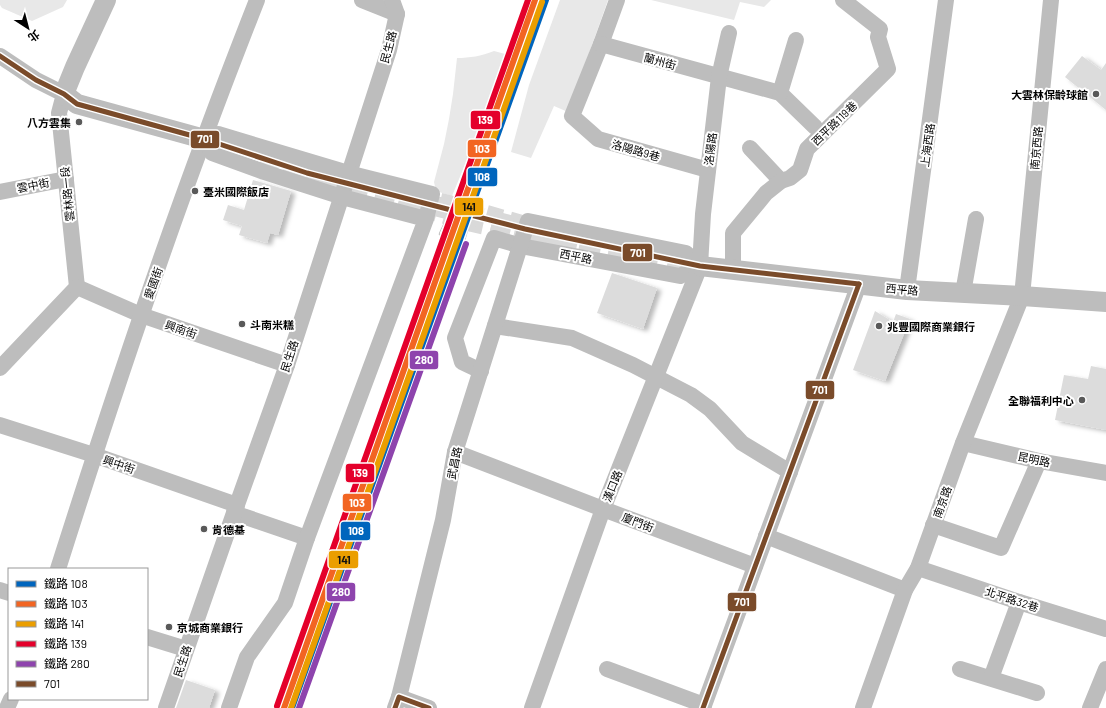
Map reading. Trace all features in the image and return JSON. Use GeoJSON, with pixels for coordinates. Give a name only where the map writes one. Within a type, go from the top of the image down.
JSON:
{"type":"FeatureCollection","features":[{"type":"Feature","properties":{"kind":"main road","name":"雲林路一段"},"geometry":{"type":"LineString","coordinates":[[64,94],[106,0]]}},
{"type":"Feature","properties":{"kind":"main road"},"geometry":{"type":"LineString","coordinates":[[64,94],[78,104],[204,139]]}},
{"type":"Feature","properties":{"kind":"main road","name":"西平路"},"geometry":{"type":"LineString","coordinates":[[700,266],[908,290],[1106,302]]}},
{"type":"Feature","properties":{"kind":"street","name":"愛國街"},"geometry":{"type":"LineString","coordinates":[[58,568],[141,315],[204,139],[257,0]]}},
{"type":"Feature","properties":{"kind":"street"},"geometry":{"type":"LineString","coordinates":[[362,0],[394,7]]}},
{"type":"Feature","properties":{"kind":"street"},"geometry":{"type":"LineString","coordinates":[[601,44],[618,0]]}},
{"type":"Feature","properties":{"kind":"street","name":"西平路119巷"},"geometry":{"type":"LineString","coordinates":[[733,270],[733,233],[766,193],[782,180],[790,178],[800,170],[807,149],[888,69],[878,37],[880,29],[843,0]]}},
{"type":"Feature","properties":{"kind":"street","name":"上海西路"},"geometry":{"type":"LineString","coordinates":[[908,290],[946,0]]}},
{"type":"Feature","properties":{"kind":"street","name":"南京西路"},"geometry":{"type":"LineString","coordinates":[[1022,296],[1051,0]]}},
{"type":"Feature","properties":{"kind":"street","name":"民生路"},"geometry":{"type":"LineString","coordinates":[[166,708],[287,365],[342,197],[348,174],[389,50],[394,7]]}},
{"type":"Feature","properties":{"kind":"street","name":"洛陽路"},"geometry":{"type":"LineString","coordinates":[[700,266],[702,214],[719,77],[729,33]]}},
{"type":"Feature","properties":{"kind":"street"},"geometry":{"type":"LineString","coordinates":[[796,40],[780,94],[815,127]]}},
{"type":"Feature","properties":{"kind":"street","name":"蘭州街"},"geometry":{"type":"LineString","coordinates":[[601,44],[780,94]]}},
{"type":"Feature","properties":{"kind":"street","name":"洛陽路9巷"},"geometry":{"type":"LineString","coordinates":[[601,44],[572,116],[598,139],[708,170]]}},
{"type":"Feature","properties":{"kind":"street"},"geometry":{"type":"LineString","coordinates":[[0,56],[36,80],[64,94]]}},
{"type":"Feature","properties":{"kind":"street","name":"雲林路一段"},"geometry":{"type":"LineString","coordinates":[[64,94],[59,113],[77,287]]}},
{"type":"Feature","properties":{"kind":"street"},"geometry":{"type":"LineString","coordinates":[[229,708],[247,657],[285,603],[307,538],[426,219],[432,194],[348,174],[218,134],[204,139],[212,153],[264,172],[342,197],[426,219]]}},
{"type":"Feature","properties":{"kind":"street"},"geometry":{"type":"LineString","coordinates":[[750,148],[782,180]]}},
{"type":"Feature","properties":{"kind":"street","name":"雲中街"},"geometry":{"type":"LineString","coordinates":[[0,192],[66,179]]}},
{"type":"Feature","properties":{"kind":"street"},"geometry":{"type":"LineString","coordinates":[[963,293],[976,219]]}},
{"type":"Feature","properties":{"kind":"street","name":"武昌路"},"geometry":{"type":"LineString","coordinates":[[397,702],[443,520],[455,452],[528,221],[686,253],[700,266]]}},
{"type":"Feature","properties":{"kind":"street","name":"西平路"},"geometry":{"type":"LineString","coordinates":[[481,371],[462,362],[455,338],[494,238],[521,246],[680,276],[700,266]]}},
{"type":"Feature","properties":{"kind":"street","name":"漢口路"},"geometry":{"type":"LineString","coordinates":[[532,708],[603,509],[700,266]]}},
{"type":"Feature","properties":{"kind":"street"},"geometry":{"type":"LineString","coordinates":[[607,669],[703,707],[859,284]]}},
{"type":"Feature","properties":{"kind":"street"},"geometry":{"type":"LineString","coordinates":[[0,368],[77,287]]}},
{"type":"Feature","properties":{"kind":"street","name":"興南街"},"geometry":{"type":"LineString","coordinates":[[77,287],[141,315],[287,365]]}},
{"type":"Feature","properties":{"kind":"street","name":"南京路"},"geometry":{"type":"LineString","coordinates":[[864,708],[906,590],[918,568],[963,443],[1022,296]]}},
{"type":"Feature","properties":{"kind":"street"},"geometry":{"type":"LineString","coordinates":[[495,326],[572,338],[633,365],[691,396],[710,409],[742,443],[790,472]]}},
{"type":"Feature","properties":{"kind":"street","name":"興中街"},"geometry":{"type":"LineString","coordinates":[[0,424],[94,455],[307,538]]}},
{"type":"Feature","properties":{"kind":"street","name":"昆明路"},"geometry":{"type":"LineString","coordinates":[[963,443],[1039,461],[1106,473]]}},
{"type":"Feature","properties":{"kind":"street","name":"廈門街"},"geometry":{"type":"LineString","coordinates":[[455,452],[755,566]]}},
{"type":"Feature","properties":{"kind":"street"},"geometry":{"type":"LineString","coordinates":[[933,525],[1001,548],[1039,461]]}},
{"type":"Feature","properties":{"kind":"street"},"geometry":{"type":"LineString","coordinates":[[766,536],[906,590]]}},
{"type":"Feature","properties":{"kind":"street","name":"北平路32巷"},"geometry":{"type":"LineString","coordinates":[[918,568],[1106,629]]}},
{"type":"Feature","properties":{"kind":"street"},"geometry":{"type":"LineString","coordinates":[[991,678],[1019,602]]}},
{"type":"Feature","properties":{"kind":"street"},"geometry":{"type":"LineString","coordinates":[[148,637],[186,649]]}},
{"type":"Feature","properties":{"kind":"street"},"geometry":{"type":"LineString","coordinates":[[960,669],[1037,693]]}},
{"type":"Feature","properties":{"kind":"street"},"geometry":{"type":"LineString","coordinates":[[1090,708],[1106,669]]}},
{"type":"Feature","properties":{"kind":"street"},"geometry":{"type":"LineString","coordinates":[[397,702],[429,708]]}},
{"type":"Feature","properties":{"kind":"shaded area"},"geometry":{"type":"Polygon","coordinates":[[[0,0],[67,0],[63,7],[32,21],[2,8],[0,5],[0,0]]]}},
{"type":"Feature","properties":{"kind":"shaded area"},"geometry":{"type":"Polygon","coordinates":[[[560,0],[608,0],[568,112],[554,106],[531,158],[511,152],[529,85],[560,0]]]}},
{"type":"Feature","properties":{"kind":"shaded area"},"geometry":{"type":"Polygon","coordinates":[[[651,0],[771,0],[764,7],[740,2],[734,20],[651,0]]]}},
{"type":"Feature","properties":{"kind":"shaded area"},"geometry":{"type":"Polygon","coordinates":[[[494,51],[509,55],[496,90],[452,196],[436,191],[434,182],[449,119],[457,58],[466,58],[494,51]]]}},
{"type":"Feature","properties":{"kind":"building","name":"大雲林保齡球館"},"geometry":{"type":"Polygon","coordinates":[[[1082,56],[1101,70],[1106,63],[1106,110],[1065,77],[1082,56]]]}},
{"type":"Feature","properties":{"kind":"building"},"geometry":{"type":"Polygon","coordinates":[[[253,180],[291,191],[278,235],[270,233],[267,243],[239,235],[242,226],[223,220],[228,205],[244,210],[253,180]]]}},
{"type":"Feature","properties":{"kind":"building"},"geometry":{"type":"Polygon","coordinates":[[[612,273],[657,288],[643,329],[597,313],[612,273]]]}},
{"type":"Feature","properties":{"kind":"building"},"geometry":{"type":"Polygon","coordinates":[[[875,311],[893,322],[896,314],[910,319],[885,381],[853,370],[875,311]]]}},
{"type":"Feature","properties":{"kind":"building","name":"全聯福利中心"},"geometry":{"type":"Polygon","coordinates":[[[1091,366],[1106,369],[1106,430],[1055,420],[1064,375],[1088,379],[1091,366]]]}},
{"type":"Feature","properties":{"kind":"building"},"geometry":{"type":"Polygon","coordinates":[[[186,680],[215,690],[209,708],[176,708],[186,680]]]}},
{"type":"Feature","properties":{"kind":"tunnel"},"geometry":{"type":"LineString","coordinates":[[204,139],[307,173],[525,229],[700,266]]}},
{"type":"Feature","properties":{"kind":"tunnel"},"geometry":{"type":"LineString","coordinates":[[237,155],[472,224],[626,258]]}},
{"type":"Feature","properties":{"kind":"tunnel"},"geometry":{"type":"LineString","coordinates":[[417,195],[540,228]]}},
{"type":"Feature","properties":{"kind":"railway"},"geometry":{"type":"LineString","coordinates":[[441,234],[491,127]]}},
{"type":"Feature","properties":{"kind":"railway"},"geometry":{"type":"LineString","coordinates":[[462,244],[477,191]]}},
{"type":"Feature","properties":{"kind":"rail line","name":"139"},"geometry":{"type":"LineString","coordinates":[[277,706],[528,0]]}},
{"type":"Feature","properties":{"kind":"rail line","name":"103"},"geometry":{"type":"LineString","coordinates":[[284,708],[535,0]]}},
{"type":"Feature","properties":{"kind":"rail line","name":"108"},"geometry":{"type":"LineString","coordinates":[[292,708],[546,0]]}},
{"type":"Feature","properties":{"kind":"rail line","name":"141"},"geometry":{"type":"LineString","coordinates":[[291,708],[542,2]]}},
{"type":"Feature","properties":{"kind":"rail line","name":"280"},"geometry":{"type":"LineString","coordinates":[[299,708],[466,244]]}},
{"type":"Feature","properties":{"kind":"transit line","name":"701"},"geometry":{"type":"LineString","coordinates":[[0,56],[36,80],[64,94],[77,104],[204,139],[307,173],[525,229],[700,266],[859,284]]}},
{"type":"Feature","properties":{"kind":"transit line","name":"701"},"geometry":{"type":"LineString","coordinates":[[703,708],[859,284]]}},
{"type":"Feature","properties":{"kind":"transit line","name":"701"},"geometry":{"type":"LineString","coordinates":[[395,708],[399,697],[429,708]]}},
{"type":"Feature","properties":{"kind":"place","name":"大雲林保齡球館"},"geometry":{"type":"Point","coordinates":[1096,94]}},
{"type":"Feature","properties":{"kind":"place","name":"八方雲集"},"geometry":{"type":"Point","coordinates":[79,122]}},
{"type":"Feature","properties":{"kind":"place","name":"臺米國際飯店"},"geometry":{"type":"Point","coordinates":[195,191]}},
{"type":"Feature","properties":{"kind":"place","name":"斗南米糕"},"geometry":{"type":"Point","coordinates":[242,324]}},
{"type":"Feature","properties":{"kind":"place","name":"兆豐國際商業銀行"},"geometry":{"type":"Point","coordinates":[879,326]}},
{"type":"Feature","properties":{"kind":"place","name":"全聯福利中心"},"geometry":{"type":"Point","coordinates":[1082,400]}},
{"type":"Feature","properties":{"kind":"place","name":"肯德基"},"geometry":{"type":"Point","coordinates":[204,529]}},
{"type":"Feature","properties":{"kind":"place","name":"京城商業銀行"},"geometry":{"type":"Point","coordinates":[169,627]}}]}
